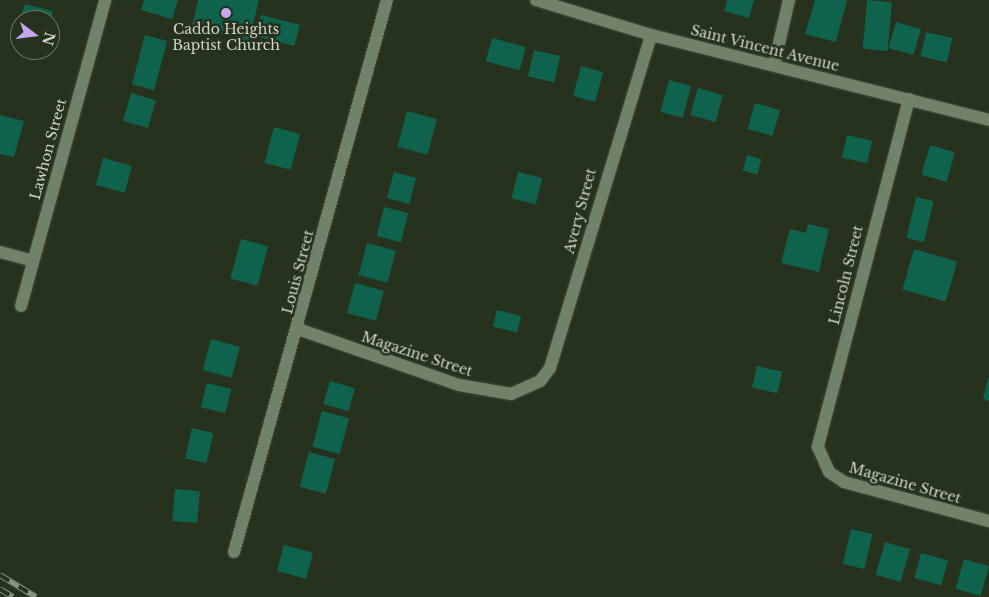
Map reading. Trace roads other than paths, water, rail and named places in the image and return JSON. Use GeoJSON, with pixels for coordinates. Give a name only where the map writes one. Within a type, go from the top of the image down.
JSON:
{"type":"FeatureCollection","features":[{"type":"Feature","properties":{"kind":"street","name":"Lawhon Street"},"geometry":{"type":"LineString","coordinates":[[21,306],[105,0]]}},
{"type":"Feature","properties":{"kind":"street","name":"Louis Street"},"geometry":{"type":"LineString","coordinates":[[234,552],[298,329],[387,0]]}},
{"type":"Feature","properties":{"kind":"street","name":"Saint Vincent Avenue"},"geometry":{"type":"LineString","coordinates":[[536,0],[651,35],[989,120]]}},
{"type":"Feature","properties":{"kind":"street"},"geometry":{"type":"LineString","coordinates":[[774,65],[789,0]]}},
{"type":"Feature","properties":{"kind":"street","name":"Avery Street"},"geometry":{"type":"LineString","coordinates":[[528,389],[550,368],[651,35]]}},
{"type":"Feature","properties":{"kind":"street","name":"Lincoln Street"},"geometry":{"type":"LineString","coordinates":[[822,459],[820,428],[909,99]]}},
{"type":"Feature","properties":{"kind":"street"},"geometry":{"type":"LineString","coordinates":[[0,252],[33,261]]}},
{"type":"Feature","properties":{"kind":"street","name":"Magazine Street"},"geometry":{"type":"LineString","coordinates":[[298,329],[459,385],[511,394],[528,389]]}},
{"type":"Feature","properties":{"kind":"street","name":"Magazine Street"},"geometry":{"type":"LineString","coordinates":[[822,459],[844,482],[989,521]]}},
{"type":"Feature","properties":{"kind":"railway"},"geometry":{"type":"LineString","coordinates":[[0,575],[36,597]]}},
{"type":"Feature","properties":{"kind":"railway"},"geometry":{"type":"LineString","coordinates":[[0,589],[13,597]]}},
{"type":"Feature","properties":{"kind":"place","name":"Caddo Heights Baptist Church"},"geometry":{"type":"Point","coordinates":[226,13]}}]}
